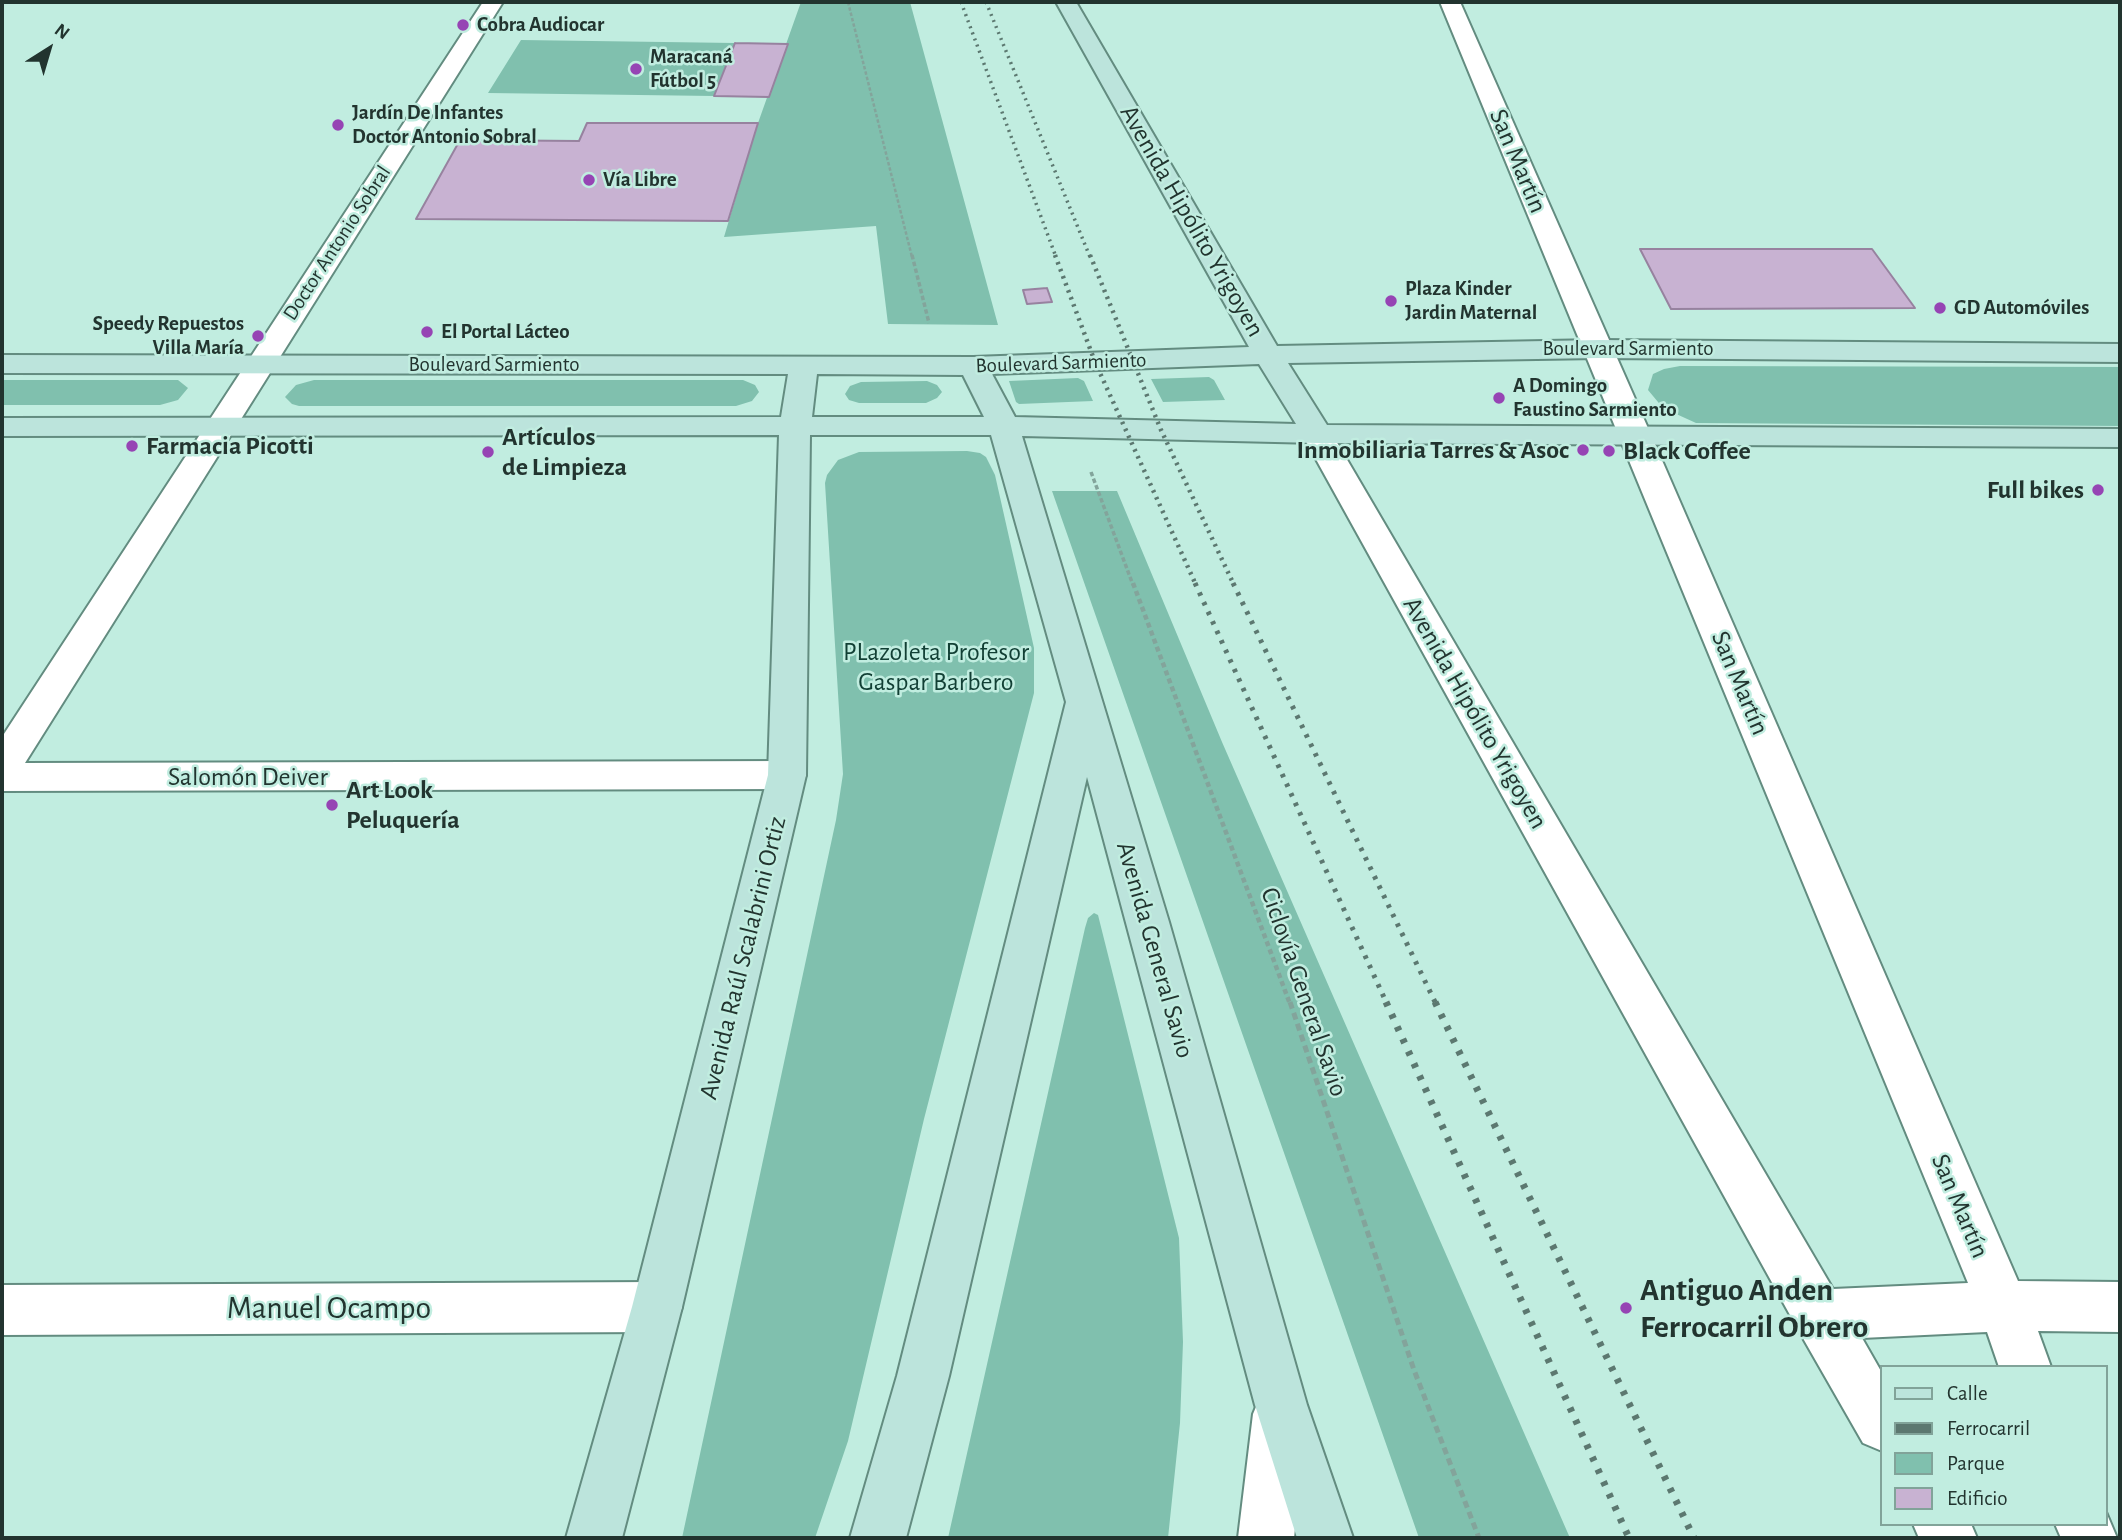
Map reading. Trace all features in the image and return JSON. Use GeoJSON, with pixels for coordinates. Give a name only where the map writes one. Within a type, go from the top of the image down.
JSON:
{"type":"FeatureCollection","features":[{"type":"Feature","properties":{"kind":"main road","name":"Avenida Hipólito Yrigoyen"},"geometry":{"type":"LineString","coordinates":[[1066,2],[1268,355],[1317,434]]}},
{"type":"Feature","properties":{"kind":"main road","name":"Boulevard Sarmiento"},"geometry":{"type":"LineString","coordinates":[[2,364],[973,366],[1380,351],[1599,349],[2120,353]]}},
{"type":"Feature","properties":{"kind":"main road","name":"Avenida Raúl Scalabrini Ortiz"},"geometry":{"type":"LineString","coordinates":[[594,1538],[657,1307],[788,775],[795,428],[804,366]]}},
{"type":"Feature","properties":{"kind":"main road","name":"Avenida General Savio"},"geometry":{"type":"LineString","coordinates":[[973,366],[1004,426],[1148,922],[1281,1405],[1325,1538]]}},
{"type":"Feature","properties":{"kind":"main road"},"geometry":{"type":"LineString","coordinates":[[2,426],[1004,426],[1317,434],[2120,438]]}},
{"type":"Feature","properties":{"kind":"main road"},"geometry":{"type":"LineString","coordinates":[[878,1538],[923,1376],[1030,938],[1083,700]]}},
{"type":"Feature","properties":{"kind":"street","name":"Doctor Antonio Sobral"},"geometry":{"type":"LineString","coordinates":[[2,768],[493,2]]}},
{"type":"Feature","properties":{"kind":"street","name":"San Martín"},"geometry":{"type":"LineString","coordinates":[[1450,2],[1636,435],[2003,1306],[2024,1365]]}},
{"type":"Feature","properties":{"kind":"street","name":"Avenida Hipólito Yrigoyen"},"geometry":{"type":"LineString","coordinates":[[1317,434],[1881,1422]]}},
{"type":"Feature","properties":{"kind":"street","name":"Salomón Deiver"},"geometry":{"type":"LineString","coordinates":[[2,777],[788,775]]}},
{"type":"Feature","properties":{"kind":"street"},"geometry":{"type":"LineString","coordinates":[[1818,1315],[2003,1306],[2120,1307]]}},
{"type":"Feature","properties":{"kind":"street","name":"Manuel Ocampo"},"geometry":{"type":"LineString","coordinates":[[2,1310],[657,1307]]}},
{"type":"Feature","properties":{"kind":"street"},"geometry":{"type":"LineString","coordinates":[[1266,1538],[1281,1405]]}},
{"type":"Feature","properties":{"kind":"path"},"geometry":{"type":"LineString","coordinates":[[848,2],[939,366]]}},
{"type":"Feature","properties":{"kind":"path","name":"Ciclovía General Savio"},"geometry":{"type":"LineString","coordinates":[[1087,461],[1284,985],[1410,1358],[1479,1538]]}},
{"type":"Feature","properties":{"kind":"green space"},"geometry":{"type":"Polygon","coordinates":[[[801,2],[910,2],[998,325],[888,324],[876,226],[724,237],[758,123],[801,2]]]}},
{"type":"Feature","properties":{"kind":"green space"},"geometry":{"type":"Polygon","coordinates":[[[521,40],[735,43],[714,96],[488,93],[521,40]]]}},
{"type":"Feature","properties":{"kind":"green space"},"geometry":{"type":"Polygon","coordinates":[[[1680,366],[2120,367],[2120,426],[1696,423],[1663,408],[1648,390],[1653,374],[1680,366]]]}},
{"type":"Feature","properties":{"kind":"green space"},"geometry":{"type":"Polygon","coordinates":[[[1209,377],[1214,380],[1225,400],[1163,402],[1151,379],[1209,377]]]}},
{"type":"Feature","properties":{"kind":"green space"},"geometry":{"type":"Polygon","coordinates":[[[1078,378],[1084,381],[1093,401],[1019,404],[1009,381],[1078,378]]]}},
{"type":"Feature","properties":{"kind":"green space"},"geometry":{"type":"Polygon","coordinates":[[[2,380],[178,380],[188,388],[178,400],[160,405],[2,405],[2,380]]]}},
{"type":"Feature","properties":{"kind":"green space"},"geometry":{"type":"Polygon","coordinates":[[[314,380],[743,380],[755,385],[759,392],[752,401],[736,406],[299,406],[292,404],[285,397],[296,385],[314,380]]]}},
{"type":"Feature","properties":{"kind":"green space"},"geometry":{"type":"Polygon","coordinates":[[[927,381],[937,385],[942,392],[937,398],[926,403],[859,403],[849,400],[845,394],[850,386],[861,382],[927,381]]]}},
{"type":"Feature","properties":{"kind":"green space","name":"PLazoleta Profesor Gaspar Barbero"},"geometry":{"type":"Polygon","coordinates":[[[967,451],[986,457],[995,475],[1034,648],[1034,693],[924,1119],[848,1441],[815,1538],[682,1538],[836,820],[843,774],[825,483],[827,475],[838,460],[859,452],[967,451]]]}},
{"type":"Feature","properties":{"kind":"green space"},"geometry":{"type":"Polygon","coordinates":[[[1052,491],[1117,491],[1222,742],[1570,1538],[1419,1538],[1052,491]]]}},
{"type":"Feature","properties":{"kind":"green space"},"geometry":{"type":"Polygon","coordinates":[[[1094,913],[1098,915],[1179,1238],[1183,1342],[1180,1423],[1168,1538],[948,1538],[1085,928],[1088,918],[1094,913]]]}},
{"type":"Feature","properties":{"kind":"building"},"geometry":{"type":"Polygon","coordinates":[[[735,43],[788,44],[769,97],[714,96],[735,43]]]}},
{"type":"Feature","properties":{"kind":"building","name":"Vía Libre"},"geometry":{"type":"Polygon","coordinates":[[[587,123],[758,123],[728,221],[416,219],[460,140],[579,141],[587,123]]]}},
{"type":"Feature","properties":{"kind":"building"},"geometry":{"type":"Polygon","coordinates":[[[1640,249],[1872,249],[1915,308],[1671,309],[1640,249]]]}},
{"type":"Feature","properties":{"kind":"building"},"geometry":{"type":"Polygon","coordinates":[[[1047,288],[1052,302],[1027,304],[1023,290],[1047,288]]]}},
{"type":"Feature","properties":{"kind":"railway"},"geometry":{"type":"LineString","coordinates":[[961,2],[1056,257]]}},
{"type":"Feature","properties":{"kind":"railway"},"geometry":{"type":"LineString","coordinates":[[986,2],[1090,257]]}},
{"type":"Feature","properties":{"kind":"railway"},"geometry":{"type":"LineString","coordinates":[[1055,255],[1095,362],[1196,585]]}},
{"type":"Feature","properties":{"kind":"railway"},"geometry":{"type":"LineString","coordinates":[[1090,255],[1161,430],[1234,585]]}},
{"type":"Feature","properties":{"kind":"railway"},"geometry":{"type":"LineString","coordinates":[[1195,583],[1387,1004]]}},
{"type":"Feature","properties":{"kind":"railway"},"geometry":{"type":"LineString","coordinates":[[1233,583],[1436,1004]]}},
{"type":"Feature","properties":{"kind":"railway"},"geometry":{"type":"LineString","coordinates":[[1386,1002],[1629,1538]]}},
{"type":"Feature","properties":{"kind":"railway"},"geometry":{"type":"LineString","coordinates":[[1435,1002],[1694,1538]]}},
{"type":"Feature","properties":{"kind":"place","name":"Cobra Audiocar"},"geometry":{"type":"Point","coordinates":[463,25]}},
{"type":"Feature","properties":{"kind":"place","name":"Maracaná Fútbol 5"},"geometry":{"type":"Point","coordinates":[636,69]}},
{"type":"Feature","properties":{"kind":"place","name":"Jardín De Infantes Doctor Antonio Sobral"},"geometry":{"type":"Point","coordinates":[338,125]}},
{"type":"Feature","properties":{"kind":"place","name":"Vía Libre"},"geometry":{"type":"Point","coordinates":[589,180]}},
{"type":"Feature","properties":{"kind":"place","name":"Plaza Kinder Jardin Maternal"},"geometry":{"type":"Point","coordinates":[1391,301]}},
{"type":"Feature","properties":{"kind":"place","name":"GD Automóviles"},"geometry":{"type":"Point","coordinates":[1940,308]}},
{"type":"Feature","properties":{"kind":"place","name":"El Portal Lácteo"},"geometry":{"type":"Point","coordinates":[427,332]}},
{"type":"Feature","properties":{"kind":"place","name":"Speedy Repuestos Villa María"},"geometry":{"type":"Point","coordinates":[258,336]}},
{"type":"Feature","properties":{"kind":"place","name":"A Domingo Faustino Sarmiento"},"geometry":{"type":"Point","coordinates":[1499,398]}},
{"type":"Feature","properties":{"kind":"place","name":"Farmacia Picotti"},"geometry":{"type":"Point","coordinates":[132,446]}},
{"type":"Feature","properties":{"kind":"place","name":"Inmobiliaria Tarres & Asoc"},"geometry":{"type":"Point","coordinates":[1583,450]}},
{"type":"Feature","properties":{"kind":"place","name":"Black Coffee"},"geometry":{"type":"Point","coordinates":[1609,451]}},
{"type":"Feature","properties":{"kind":"place","name":"Artículos de Limpieza"},"geometry":{"type":"Point","coordinates":[488,452]}},
{"type":"Feature","properties":{"kind":"place","name":"Full bikes"},"geometry":{"type":"Point","coordinates":[2098,490]}},
{"type":"Feature","properties":{"kind":"place","name":"Art Look Peluquería"},"geometry":{"type":"Point","coordinates":[332,805]}},
{"type":"Feature","properties":{"kind":"place","name":"Antiguo Anden Ferrocarril Obrero"},"geometry":{"type":"Point","coordinates":[1626,1308]}}]}
